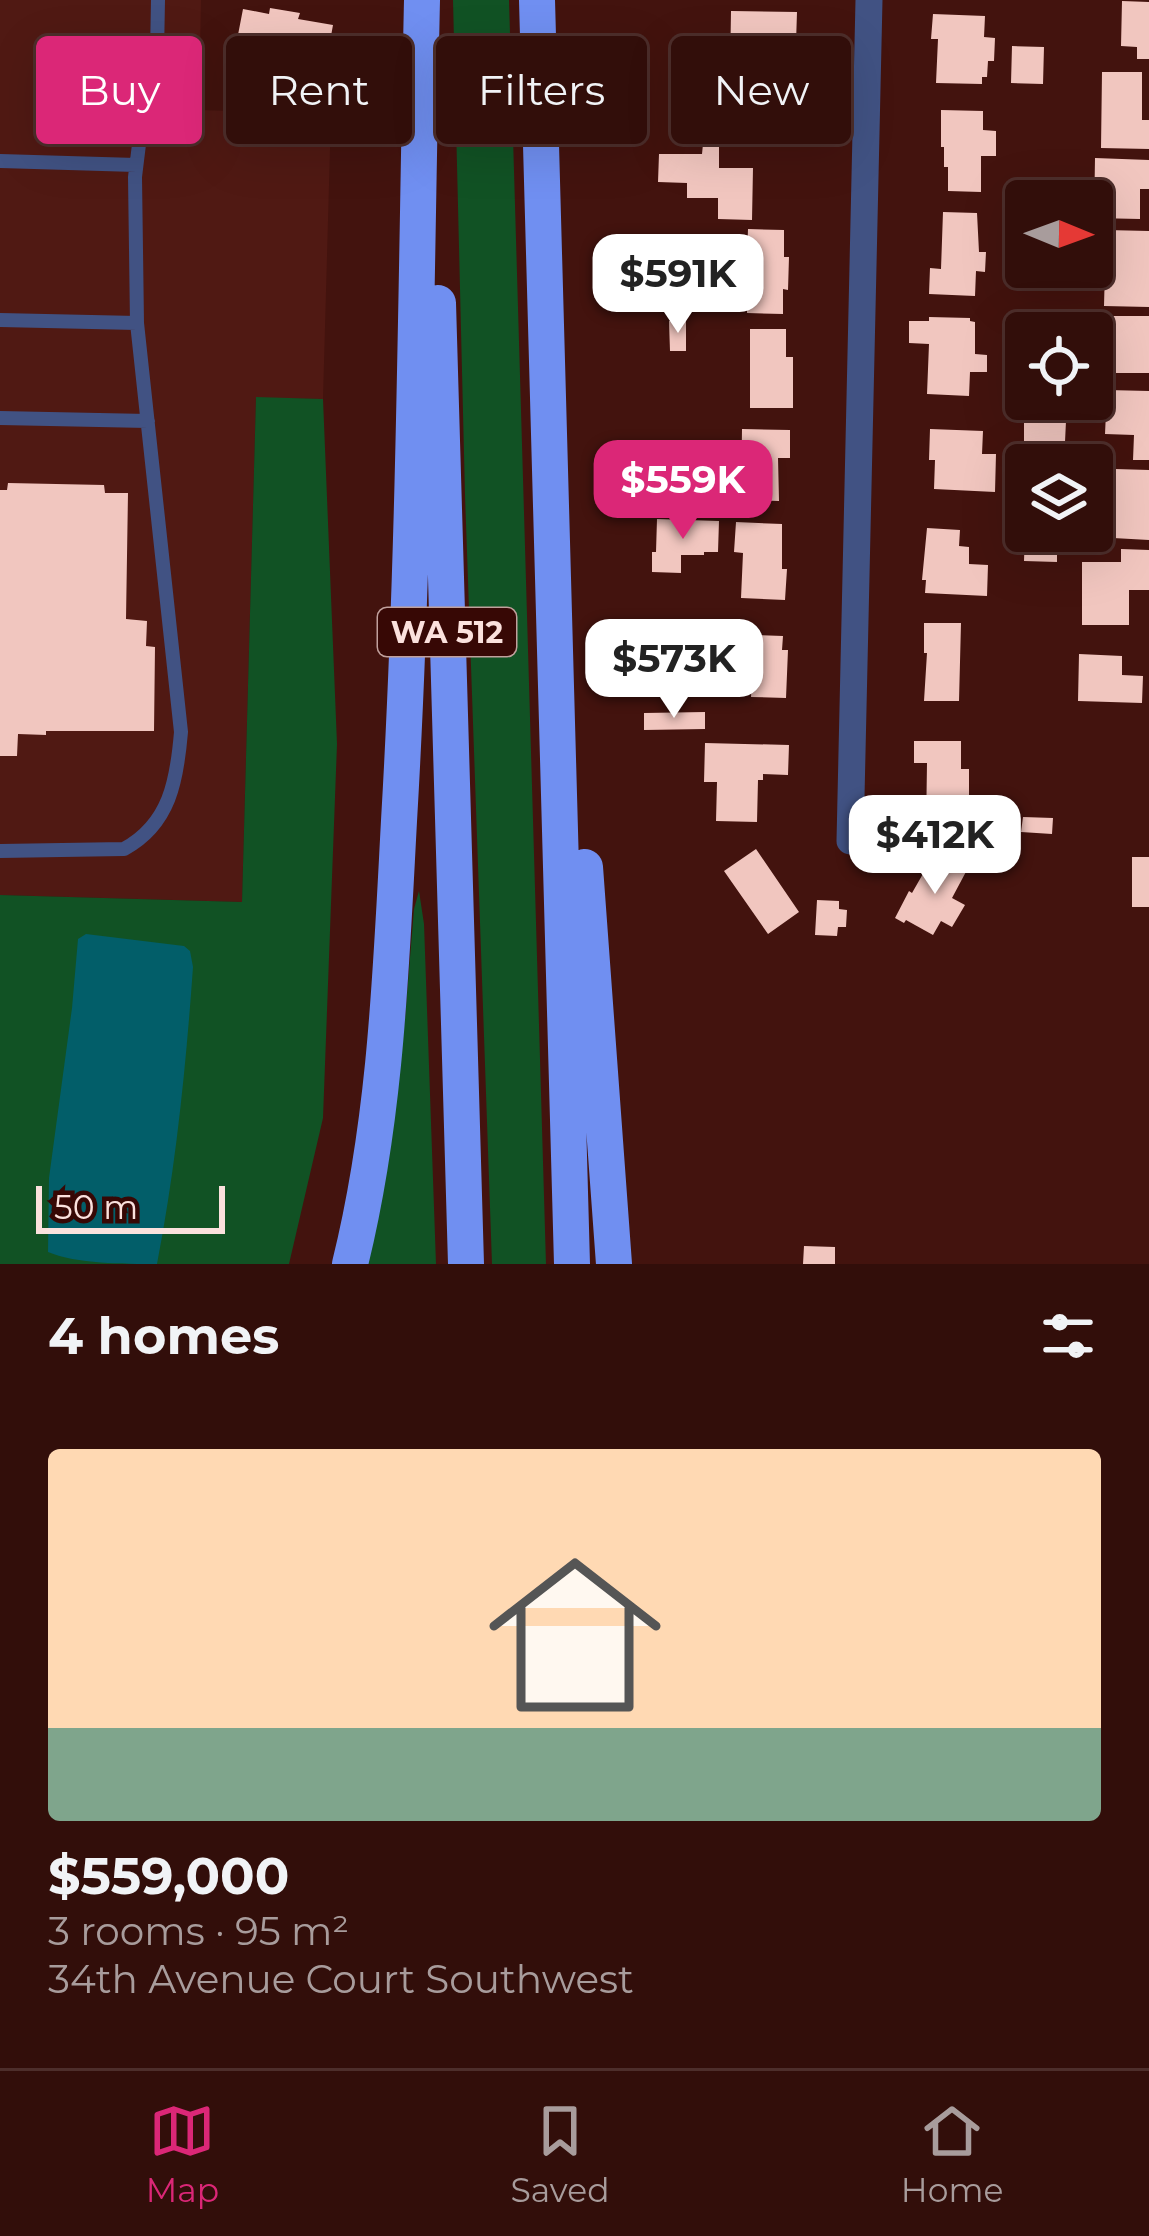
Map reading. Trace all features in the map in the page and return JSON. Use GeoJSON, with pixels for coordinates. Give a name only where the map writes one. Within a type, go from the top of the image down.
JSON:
{"type":"FeatureCollection","features":[{"type":"Feature","properties":{"kind":"highway"},"geometry":{"type":"LineString","coordinates":[[350,1264],[379,1106],[390,990],[404,737],[425,0]]}},
{"type":"Feature","properties":{"kind":"highway","name":"WA 512"},"geometry":{"type":"LineString","coordinates":[[425,0],[466,1264]]}},
{"type":"Feature","properties":{"kind":"highway","name":"WA 512"},"geometry":{"type":"LineString","coordinates":[[537,0],[572,1264]]}},
{"type":"Feature","properties":{"kind":"highway"},"geometry":{"type":"LineString","coordinates":[[547,308],[614,1264]]}},
{"type":"Feature","properties":{"kind":"street"},"geometry":{"type":"LineString","coordinates":[[850,841],[869,0]]}},
{"type":"Feature","properties":{"kind":"lane"},"geometry":{"type":"LineString","coordinates":[[0,851],[124,848],[142,839],[159,821],[178,762],[181,732],[137,323],[136,165],[157,54],[158,0]]}},
{"type":"Feature","properties":{"kind":"lane"},"geometry":{"type":"LineString","coordinates":[[0,160],[136,165]]}},
{"type":"Feature","properties":{"kind":"lane"},"geometry":{"type":"LineString","coordinates":[[0,320],[137,323]]}},
{"type":"Feature","properties":{"kind":"lane"},"geometry":{"type":"LineString","coordinates":[[0,418],[148,421]]}},
{"type":"Feature","properties":{"kind":"shaded area"},"geometry":{"type":"Polygon","coordinates":[[[0,0],[201,0],[200,36],[36,36],[36,144],[202,144],[202,110],[226,111],[226,144],[330,144],[323,399],[256,398],[242,902],[0,895],[0,0]]]}},
{"type":"Feature","properties":{"kind":"green space"},"geometry":{"type":"Polygon","coordinates":[[[453,0],[509,0],[510,36],[454,36],[453,0]]]}},
{"type":"Feature","properties":{"kind":"green space"},"geometry":{"type":"Polygon","coordinates":[[[456,144],[513,144],[546,1264],[492,1264],[456,144]]]}},
{"type":"Feature","properties":{"kind":"green space"},"geometry":{"type":"Polygon","coordinates":[[[256,397],[323,399],[337,744],[323,1118],[289,1264],[0,1264],[0,895],[242,902],[256,397]]]}},
{"type":"Feature","properties":{"kind":"green space"},"geometry":{"type":"Polygon","coordinates":[[[419,891],[436,1264],[368,1264],[405,1019],[419,891]]]}},
{"type":"Feature","properties":{"kind":"water"},"geometry":{"type":"Polygon","coordinates":[[[86,934],[184,946],[190,951],[193,967],[184,1079],[157,1264],[86,1261],[48,1252],[49,1178],[78,939],[86,934]]]}},
{"type":"Feature","properties":{"kind":"building"},"geometry":{"type":"Polygon","coordinates":[[[1122,1],[1149,2],[1149,59],[1137,59],[1137,47],[1121,46],[1122,1]]]}},
{"type":"Feature","properties":{"kind":"building"},"geometry":{"type":"Polygon","coordinates":[[[270,8],[300,13],[298,19],[333,25],[331,36],[238,36],[243,9],[269,14],[270,8]]]}},
{"type":"Feature","properties":{"kind":"building"},"geometry":{"type":"Polygon","coordinates":[[[731,11],[797,12],[796,36],[731,36],[731,11]]]}},
{"type":"Feature","properties":{"kind":"building"},"geometry":{"type":"Polygon","coordinates":[[[933,14],[985,16],[984,37],[995,38],[994,61],[988,61],[982,84],[936,83],[938,39],[931,39],[933,14]]]}},
{"type":"Feature","properties":{"kind":"building"},"geometry":{"type":"Polygon","coordinates":[[[1012,46],[1044,47],[1043,84],[1011,83],[1012,46]]]}},
{"type":"Feature","properties":{"kind":"building"},"geometry":{"type":"Polygon","coordinates":[[[1102,72],[1142,72],[1142,120],[1149,120],[1149,149],[1101,148],[1102,72]]]}},
{"type":"Feature","properties":{"kind":"building"},"geometry":{"type":"Polygon","coordinates":[[[941,110],[983,111],[983,130],[996,131],[996,156],[981,156],[981,192],[948,191],[941,110]]]}},
{"type":"Feature","properties":{"kind":"building"},"geometry":{"type":"Polygon","coordinates":[[[703,144],[719,144],[719,168],[753,168],[752,220],[718,219],[718,198],[687,198],[687,183],[658,182],[659,154],[702,154],[703,144]]]}},
{"type":"Feature","properties":{"kind":"building"},"geometry":{"type":"Polygon","coordinates":[[[1095,158],[1149,160],[1149,189],[1140,189],[1140,219],[1113,218],[1113,180],[1095,180],[1095,158]]]}},
{"type":"Feature","properties":{"kind":"building"},"geometry":{"type":"Polygon","coordinates":[[[943,212],[977,213],[979,252],[986,252],[985,272],[976,271],[975,296],[929,294],[930,268],[941,269],[943,212]]]}},
{"type":"Feature","properties":{"kind":"building"},"geometry":{"type":"Polygon","coordinates":[[[748,229],[784,230],[784,257],[789,257],[783,314],[747,313],[742,274],[733,274],[734,256],[747,256],[748,229]]]}},
{"type":"Feature","properties":{"kind":"building"},"geometry":{"type":"Polygon","coordinates":[[[1113,230],[1149,231],[1149,307],[1104,306],[1104,288],[1113,288],[1113,230]]]}},
{"type":"Feature","properties":{"kind":"building"},"geometry":{"type":"Polygon","coordinates":[[[1113,316],[1149,316],[1149,373],[1113,373],[1113,316]]]}},
{"type":"Feature","properties":{"kind":"building"},"geometry":{"type":"Polygon","coordinates":[[[929,317],[975,322],[975,354],[987,355],[987,372],[970,372],[969,396],[927,394],[929,344],[909,343],[909,321],[929,321],[929,317]]]}},
{"type":"Feature","properties":{"kind":"building"},"geometry":{"type":"Polygon","coordinates":[[[669,321],[686,321],[686,351],[670,351],[669,321]]]}},
{"type":"Feature","properties":{"kind":"building"},"geometry":{"type":"Polygon","coordinates":[[[750,329],[786,329],[786,357],[793,357],[793,408],[750,408],[750,329]]]}},
{"type":"Feature","properties":{"kind":"building"},"geometry":{"type":"Polygon","coordinates":[[[1113,390],[1149,391],[1149,460],[1133,460],[1134,435],[1105,434],[1106,420],[1113,420],[1113,390]]]}},
{"type":"Feature","properties":{"kind":"building"},"geometry":{"type":"Polygon","coordinates":[[[1024,420],[1066,421],[1065,442],[1024,444],[1024,420]]]}},
{"type":"Feature","properties":{"kind":"building"},"geometry":{"type":"Polygon","coordinates":[[[742,429],[790,430],[790,458],[778,458],[779,501],[741,500],[742,429]]]}},
{"type":"Feature","properties":{"kind":"building"},"geometry":{"type":"Polygon","coordinates":[[[930,429],[983,431],[982,454],[996,454],[995,492],[934,489],[930,429]]]}},
{"type":"Feature","properties":{"kind":"building"},"geometry":{"type":"Polygon","coordinates":[[[1115,469],[1149,470],[1149,540],[1113,538],[1115,469]]]}},
{"type":"Feature","properties":{"kind":"building"},"geometry":{"type":"Polygon","coordinates":[[[8,483],[104,485],[105,493],[128,493],[126,619],[147,621],[146,646],[155,647],[154,731],[18,734],[17,756],[0,756],[0,490],[7,490],[8,483]]]}},
{"type":"Feature","properties":{"kind":"building"},"geometry":{"type":"Polygon","coordinates":[[[657,519],[719,521],[718,552],[681,555],[681,573],[652,572],[657,519]]]}},
{"type":"Feature","properties":{"kind":"building"},"geometry":{"type":"Polygon","coordinates":[[[736,522],[782,524],[785,600],[741,598],[743,553],[734,552],[736,522]]]}},
{"type":"Feature","properties":{"kind":"building"},"geometry":{"type":"Polygon","coordinates":[[[927,528],[960,530],[959,546],[969,547],[969,564],[988,565],[987,596],[925,593],[927,528]]]}},
{"type":"Feature","properties":{"kind":"building"},"geometry":{"type":"Polygon","coordinates":[[[1121,549],[1149,550],[1149,590],[1129,590],[1129,625],[1082,625],[1082,562],[1121,562],[1121,549]]]}},
{"type":"Feature","properties":{"kind":"building"},"geometry":{"type":"Polygon","coordinates":[[[1024,552],[1057,552],[1057,562],[1024,561],[1024,552]]]}},
{"type":"Feature","properties":{"kind":"building"},"geometry":{"type":"Polygon","coordinates":[[[924,623],[961,623],[959,701],[924,701],[924,623]]]}},
{"type":"Feature","properties":{"kind":"building"},"geometry":{"type":"Polygon","coordinates":[[[733,634],[783,636],[782,650],[788,650],[786,698],[751,697],[753,658],[732,658],[733,634]]]}},
{"type":"Feature","properties":{"kind":"building"},"geometry":{"type":"Polygon","coordinates":[[[1079,654],[1122,656],[1122,675],[1143,676],[1142,703],[1078,701],[1079,654]]]}},
{"type":"Feature","properties":{"kind":"building"},"geometry":{"type":"Polygon","coordinates":[[[705,712],[705,729],[644,730],[644,713],[705,712]]]}},
{"type":"Feature","properties":{"kind":"building"},"geometry":{"type":"Polygon","coordinates":[[[914,741],[961,741],[961,769],[969,769],[969,797],[962,797],[962,830],[926,830],[927,763],[914,763],[914,741]]]}},
{"type":"Feature","properties":{"kind":"building"},"geometry":{"type":"Polygon","coordinates":[[[705,743],[789,745],[788,775],[763,774],[763,780],[758,780],[757,822],[716,821],[717,782],[704,782],[705,743]]]}},
{"type":"Feature","properties":{"kind":"building"},"geometry":{"type":"Polygon","coordinates":[[[1023,817],[1053,818],[1052,834],[1021,832],[1023,817]]]}},
{"type":"Feature","properties":{"kind":"building"},"geometry":{"type":"Polygon","coordinates":[[[756,849],[799,912],[768,934],[724,871],[756,849]]]}},
{"type":"Feature","properties":{"kind":"building"},"geometry":{"type":"Polygon","coordinates":[[[940,853],[968,868],[952,898],[965,905],[952,927],[941,921],[933,935],[895,918],[909,891],[924,872],[929,874],[940,853]]]}},
{"type":"Feature","properties":{"kind":"building"},"geometry":{"type":"Polygon","coordinates":[[[1132,857],[1149,857],[1149,907],[1132,907],[1132,857]]]}},
{"type":"Feature","properties":{"kind":"building"},"geometry":{"type":"Polygon","coordinates":[[[817,900],[839,901],[839,909],[847,910],[846,927],[838,927],[837,936],[815,935],[817,900]]]}},
{"type":"Feature","properties":{"kind":"building"},"geometry":{"type":"Polygon","coordinates":[[[804,1246],[835,1247],[835,1264],[803,1264],[804,1246]]]}}]}
